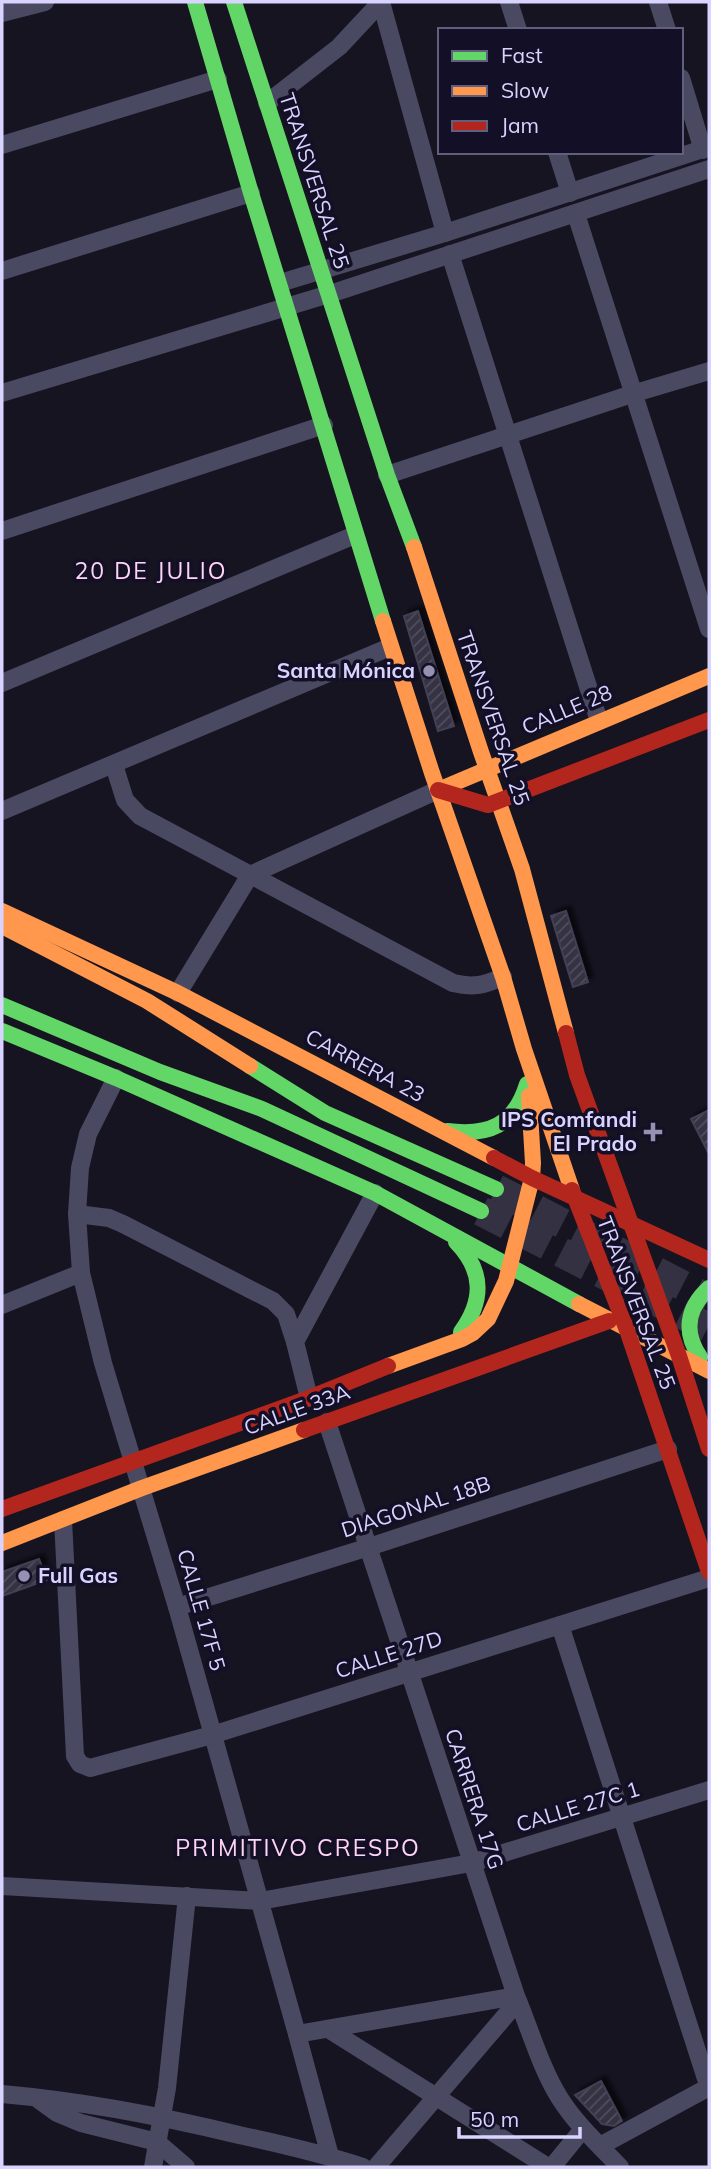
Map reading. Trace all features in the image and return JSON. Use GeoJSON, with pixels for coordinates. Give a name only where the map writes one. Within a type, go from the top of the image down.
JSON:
{"type":"FeatureCollection","features":[{"type":"Feature","properties":{"kind":"main road","name":"TRANSVERSAL 25"},"geometry":{"type":"LineString","coordinates":[[195,2],[390,647],[503,976],[573,1197],[627,1330],[709,1572]]}},
{"type":"Feature","properties":{"kind":"main road","name":"TRANSVERSAL 25"},"geometry":{"type":"LineString","coordinates":[[234,2],[387,475],[415,550],[522,869],[577,1075],[680,1356],[709,1449]]}},
{"type":"Feature","properties":{"kind":"main road","name":"CALLE 28"},"geometry":{"type":"LineString","coordinates":[[438,790],[709,676]]}},
{"type":"Feature","properties":{"kind":"main road"},"geometry":{"type":"LineString","coordinates":[[438,790],[488,805],[709,720]]}},
{"type":"Feature","properties":{"kind":"main road","name":"CARRERA 23"},"geometry":{"type":"LineString","coordinates":[[2,911],[178,993],[532,1178],[709,1260]]}},
{"type":"Feature","properties":{"kind":"main road"},"geometry":{"type":"LineString","coordinates":[[7,929],[157,1006],[325,1113],[496,1189]]}},
{"type":"Feature","properties":{"kind":"main road"},"geometry":{"type":"LineString","coordinates":[[2,1005],[160,1072],[262,1109],[481,1211]]}},
{"type":"Feature","properties":{"kind":"main road"},"geometry":{"type":"LineString","coordinates":[[2,1031],[116,1078],[375,1193],[609,1321],[709,1368]]}},
{"type":"Feature","properties":{"kind":"main road","name":"TRANSVERSAL 25"},"geometry":{"type":"LineString","coordinates":[[510,1268],[532,1178],[533,1163],[524,1049]]}},
{"type":"Feature","properties":{"kind":"main road"},"geometry":{"type":"LineString","coordinates":[[435,1127],[466,1133],[484,1131],[503,1124],[520,1105],[528,1079]]}},
{"type":"Feature","properties":{"kind":"main road"},"geometry":{"type":"LineString","coordinates":[[432,1224],[454,1239],[467,1253],[475,1269],[478,1284],[477,1303],[470,1320],[453,1338],[437,1347]]}},
{"type":"Feature","properties":{"kind":"main road","name":"CALLE 33A"},"geometry":{"type":"LineString","coordinates":[[2,1509],[463,1339],[483,1325],[500,1296],[510,1268]]}},
{"type":"Feature","properties":{"kind":"main road"},"geometry":{"type":"LineString","coordinates":[[709,1288],[696,1300],[688,1325],[694,1349],[709,1368]]}},
{"type":"Feature","properties":{"kind":"main road","name":"CALLE 33A"},"geometry":{"type":"LineString","coordinates":[[2,1544],[142,1488],[609,1321]]}},
{"type":"Feature","properties":{"kind":"street"},"geometry":{"type":"LineString","coordinates":[[2,13],[45,2]]}},
{"type":"Feature","properties":{"kind":"street"},"geometry":{"type":"LineString","coordinates":[[267,103],[339,47],[381,2]]}},
{"type":"Feature","properties":{"kind":"street"},"geometry":{"type":"LineString","coordinates":[[381,2],[445,233]]}},
{"type":"Feature","properties":{"kind":"street"},"geometry":{"type":"LineString","coordinates":[[509,2],[517,28]]}},
{"type":"Feature","properties":{"kind":"street"},"geometry":{"type":"LineString","coordinates":[[658,2],[666,28]]}},
{"type":"Feature","properties":{"kind":"street"},"geometry":{"type":"LineString","coordinates":[[2,145],[218,79]]}},
{"type":"Feature","properties":{"kind":"street"},"geometry":{"type":"LineString","coordinates":[[280,283],[445,233],[706,148],[683,84]]}},
{"type":"Feature","properties":{"kind":"street"},"geometry":{"type":"LineString","coordinates":[[558,154],[570,193]]}},
{"type":"Feature","properties":{"kind":"street"},"geometry":{"type":"LineString","coordinates":[[2,393],[328,294],[709,169]]}},
{"type":"Feature","properties":{"kind":"street"},"geometry":{"type":"LineString","coordinates":[[2,271],[251,193]]}},
{"type":"Feature","properties":{"kind":"street"},"geometry":{"type":"LineString","coordinates":[[576,214],[709,629]]}},
{"type":"Feature","properties":{"kind":"street"},"geometry":{"type":"LineString","coordinates":[[450,254],[600,721]]}},
{"type":"Feature","properties":{"kind":"street"},"geometry":{"type":"LineString","coordinates":[[387,475],[709,371]]}},
{"type":"Feature","properties":{"kind":"street"},"geometry":{"type":"LineString","coordinates":[[2,531],[324,425]]}},
{"type":"Feature","properties":{"kind":"street"},"geometry":{"type":"LineString","coordinates":[[2,683],[355,535]]}},
{"type":"Feature","properties":{"kind":"street"},"geometry":{"type":"LineString","coordinates":[[2,811],[390,647]]}},
{"type":"Feature","properties":{"kind":"street"},"geometry":{"type":"LineString","coordinates":[[114,765],[125,800],[140,816],[453,983],[469,987],[486,984],[503,976]]}},
{"type":"Feature","properties":{"kind":"street"},"geometry":{"type":"LineString","coordinates":[[178,993],[250,875],[438,790]]}},
{"type":"Feature","properties":{"kind":"street","name":"CALLE 17F 5"},"geometry":{"type":"LineString","coordinates":[[116,1078],[88,1134],[80,1168],[77,1214],[81,1273],[103,1363],[177,1606],[330,2156]]}},
{"type":"Feature","properties":{"kind":"street"},"geometry":{"type":"LineString","coordinates":[[295,1342],[375,1193]]}},
{"type":"Feature","properties":{"kind":"street"},"geometry":{"type":"LineString","coordinates":[[77,1214],[109,1218],[123,1224],[273,1301],[286,1314],[309,1398]]}},
{"type":"Feature","properties":{"kind":"street"},"geometry":{"type":"LineString","coordinates":[[2,1305],[81,1273]]}},
{"type":"Feature","properties":{"kind":"street","name":"CARRERA 17G"},"geometry":{"type":"LineString","coordinates":[[327,1422],[517,1998],[554,2090],[583,2129],[620,2167]]}},
{"type":"Feature","properties":{"kind":"street","name":"DIAGONAL 18B"},"geometry":{"type":"LineString","coordinates":[[177,1606],[369,1547],[668,1449]]}},
{"type":"Feature","properties":{"kind":"street","name":"CALLE 27D"},"geometry":{"type":"LineString","coordinates":[[63,1520],[75,1756],[80,1764],[90,1768],[212,1735],[709,1578]]}},
{"type":"Feature","properties":{"kind":"street"},"geometry":{"type":"LineString","coordinates":[[560,1625],[709,2087],[600,2146]]}},
{"type":"Feature","properties":{"kind":"street","name":"CALLE 27C 1"},"geometry":{"type":"LineString","coordinates":[[2,1886],[260,1900],[471,1863],[709,1790]]}},
{"type":"Feature","properties":{"kind":"street"},"geometry":{"type":"LineString","coordinates":[[153,2167],[163,2117],[187,1896]]}},
{"type":"Feature","properties":{"kind":"street"},"geometry":{"type":"LineString","coordinates":[[297,2034],[517,1998]]}},
{"type":"Feature","properties":{"kind":"street"},"geometry":{"type":"LineString","coordinates":[[376,2167],[517,1998]]}},
{"type":"Feature","properties":{"kind":"street"},"geometry":{"type":"LineString","coordinates":[[328,2029],[550,2167],[583,2129]]}},
{"type":"Feature","properties":{"kind":"street"},"geometry":{"type":"LineString","coordinates":[[2,2094],[163,2117],[330,2156],[363,2167]]}},
{"type":"Feature","properties":{"kind":"street"},"geometry":{"type":"LineString","coordinates":[[35,2097],[57,2113],[81,2123],[157,2142],[186,2167]]}},
{"type":"Feature","properties":{"kind":"building","name":"Santa Mónica"},"geometry":{"type":"Polygon","coordinates":[[[418,611],[454,726],[438,731],[404,616],[418,611]]]}},
{"type":"Feature","properties":{"kind":"building"},"geometry":{"type":"Polygon","coordinates":[[[566,911],[588,982],[573,987],[551,916],[566,911]]]}},
{"type":"Feature","properties":{"kind":"building"},"geometry":{"type":"Polygon","coordinates":[[[709,1110],[709,1154],[691,1119],[709,1110]]]}},
{"type":"Feature","properties":{"kind":"building","name":"Full Gas"},"geometry":{"type":"Polygon","coordinates":[[[39,1559],[47,1580],[2,1596],[2,1572],[39,1559]]]}},
{"type":"Feature","properties":{"kind":"building"},"geometry":{"type":"Polygon","coordinates":[[[601,2081],[622,2121],[614,2126],[602,2124],[575,2095],[601,2081]]]}},
{"type":"Feature","properties":{"kind":"tunnel"},"geometry":{"type":"LineString","coordinates":[[496,1189],[709,1299]]}},
{"type":"Feature","properties":{"kind":"tunnel"},"geometry":{"type":"LineString","coordinates":[[481,1211],[709,1328]]}},
{"type":"Feature","properties":{"kind":"traffic: fast"},"geometry":{"type":"LineString","coordinates":[[195,2],[383,621]]}},
{"type":"Feature","properties":{"kind":"traffic: fast"},"geometry":{"type":"LineString","coordinates":[[234,2],[387,475],[414,547]]}},
{"type":"Feature","properties":{"kind":"traffic: fast"},"geometry":{"type":"LineString","coordinates":[[2,1005],[160,1072],[262,1109],[481,1211]]}},
{"type":"Feature","properties":{"kind":"traffic: fast"},"geometry":{"type":"LineString","coordinates":[[2,1031],[116,1078],[375,1193],[579,1304]]}},
{"type":"Feature","properties":{"kind":"traffic: fast"},"geometry":{"type":"LineString","coordinates":[[250,1066],[325,1113],[496,1189]]}},
{"type":"Feature","properties":{"kind":"traffic: fast"},"geometry":{"type":"LineString","coordinates":[[447,1131],[475,1132],[498,1125],[515,1110],[527,1084]]}},
{"type":"Feature","properties":{"kind":"traffic: fast"},"geometry":{"type":"LineString","coordinates":[[456,1242],[472,1264],[478,1286],[474,1309],[461,1332]]}},
{"type":"Feature","properties":{"kind":"traffic: fast"},"geometry":{"type":"LineString","coordinates":[[700,1357],[691,1338],[690,1321],[696,1304],[709,1288]]}},
{"type":"Feature","properties":{"kind":"traffic: slow"},"geometry":{"type":"LineString","coordinates":[[414,547],[522,869],[566,1033]]}},
{"type":"Feature","properties":{"kind":"traffic: slow"},"geometry":{"type":"LineString","coordinates":[[383,621],[572,1190]]}},
{"type":"Feature","properties":{"kind":"traffic: slow"},"geometry":{"type":"LineString","coordinates":[[438,790],[709,676]]}},
{"type":"Feature","properties":{"kind":"traffic: slow"},"geometry":{"type":"LineString","coordinates":[[2,911],[178,993],[494,1158]]}},
{"type":"Feature","properties":{"kind":"traffic: slow"},"geometry":{"type":"LineString","coordinates":[[2,926],[147,1001],[250,1066]]}},
{"type":"Feature","properties":{"kind":"traffic: slow"},"geometry":{"type":"LineString","coordinates":[[388,1366],[462,1339],[488,1319],[506,1281],[532,1178],[529,1096]]}},
{"type":"Feature","properties":{"kind":"traffic: slow"},"geometry":{"type":"LineString","coordinates":[[579,1304],[709,1371]]}},
{"type":"Feature","properties":{"kind":"traffic: slow"},"geometry":{"type":"LineString","coordinates":[[2,1543],[142,1488],[304,1430]]}},
{"type":"Feature","properties":{"kind":"traffic: jam"},"geometry":{"type":"LineString","coordinates":[[438,790],[488,805],[709,720]]}},
{"type":"Feature","properties":{"kind":"traffic: jam"},"geometry":{"type":"LineString","coordinates":[[566,1033],[577,1075],[679,1356],[709,1449]]}},
{"type":"Feature","properties":{"kind":"traffic: jam"},"geometry":{"type":"LineString","coordinates":[[494,1158],[709,1260]]}},
{"type":"Feature","properties":{"kind":"traffic: jam"},"geometry":{"type":"LineString","coordinates":[[572,1190],[627,1330],[709,1572]]}},
{"type":"Feature","properties":{"kind":"traffic: jam"},"geometry":{"type":"LineString","coordinates":[[304,1430],[609,1321]]}},
{"type":"Feature","properties":{"kind":"traffic: jam"},"geometry":{"type":"LineString","coordinates":[[2,1509],[309,1398],[388,1366]]}},
{"type":"Feature","properties":{"kind":"place","name":"Santa Mónica"},"geometry":{"type":"Point","coordinates":[429,671]}},
{"type":"Feature","properties":{"kind":"place","name":"IPS Comfandi El Prado"},"geometry":{"type":"Point","coordinates":[653,1132]}},
{"type":"Feature","properties":{"kind":"place","name":"Full Gas"},"geometry":{"type":"Point","coordinates":[24,1576]}},
{"type":"Feature","properties":{"kind":"district","name":"20 DE JULIO"},"geometry":{"type":"Point","coordinates":[151,571]}},
{"type":"Feature","properties":{"kind":"district","name":"PRIMITIVO CRESPO"},"geometry":{"type":"Point","coordinates":[298,1848]}}]}
